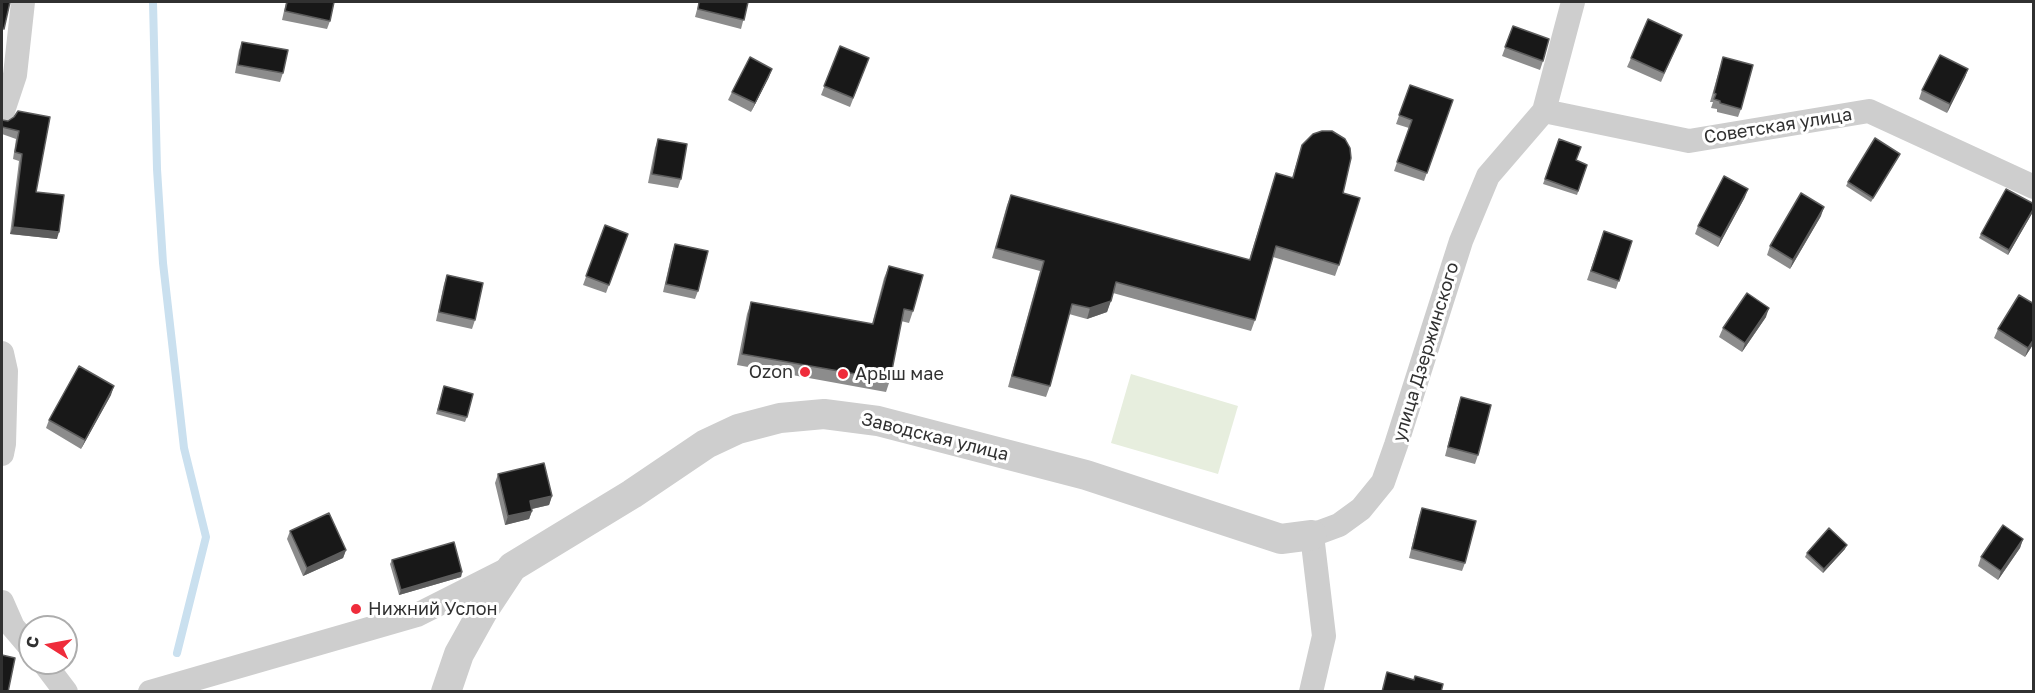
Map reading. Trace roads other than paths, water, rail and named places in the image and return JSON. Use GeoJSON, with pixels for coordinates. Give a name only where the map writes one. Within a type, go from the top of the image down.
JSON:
{"type":"FeatureCollection","features":[{"type":"Feature","properties":{"kind":"street"},"geometry":{"type":"LineString","coordinates":[[2,114],[15,75],[23,2]]}},
{"type":"Feature","properties":{"kind":"street","name":"улица Дзержинского"},"geometry":{"type":"LineString","coordinates":[[1312,535],[1339,525],[1361,509],[1383,482],[1461,241],[1488,176],[1544,111],[1573,2]]}},
{"type":"Feature","properties":{"kind":"street","name":"Советская улица"},"geometry":{"type":"LineString","coordinates":[[1544,111],[1689,141],[1869,111],[2034,188]]}},
{"type":"Feature","properties":{"kind":"street"},"geometry":{"type":"LineString","coordinates":[[2,353],[6,371],[2,454]]}},
{"type":"Feature","properties":{"kind":"street","name":"Заводская улица"},"geometry":{"type":"LineString","coordinates":[[446,692],[459,654],[483,611],[512,567],[632,494],[706,444],[738,429],[780,418],[824,414],[878,421],[1086,475],[1281,539],[1312,535]]}},
{"type":"Feature","properties":{"kind":"street"},"geometry":{"type":"LineString","coordinates":[[1311,692],[1324,636],[1312,535]]}},
{"type":"Feature","properties":{"kind":"street"},"geometry":{"type":"LineString","coordinates":[[150,692],[417,615],[512,567]]}},
{"type":"Feature","properties":{"kind":"street"},"geometry":{"type":"LineString","coordinates":[[2,602],[18,632]]}},
{"type":"Feature","properties":{"kind":"street"},"geometry":{"type":"LineString","coordinates":[[53,675],[66,692]]}},
{"type":"Feature","properties":{"kind":"waterway"},"geometry":{"type":"LineString","coordinates":[[153,2],[157,169],[163,263],[184,448],[206,537],[177,653]]}},
{"type":"Feature","properties":{"kind":"place","name":"Ozon"},"geometry":{"type":"Point","coordinates":[805,372]}},
{"type":"Feature","properties":{"kind":"place","name":"Арыш мае"},"geometry":{"type":"Point","coordinates":[843,374]}},
{"type":"Feature","properties":{"kind":"place","name":"Нижний Услон"},"geometry":{"type":"Point","coordinates":[356,609]}}]}
